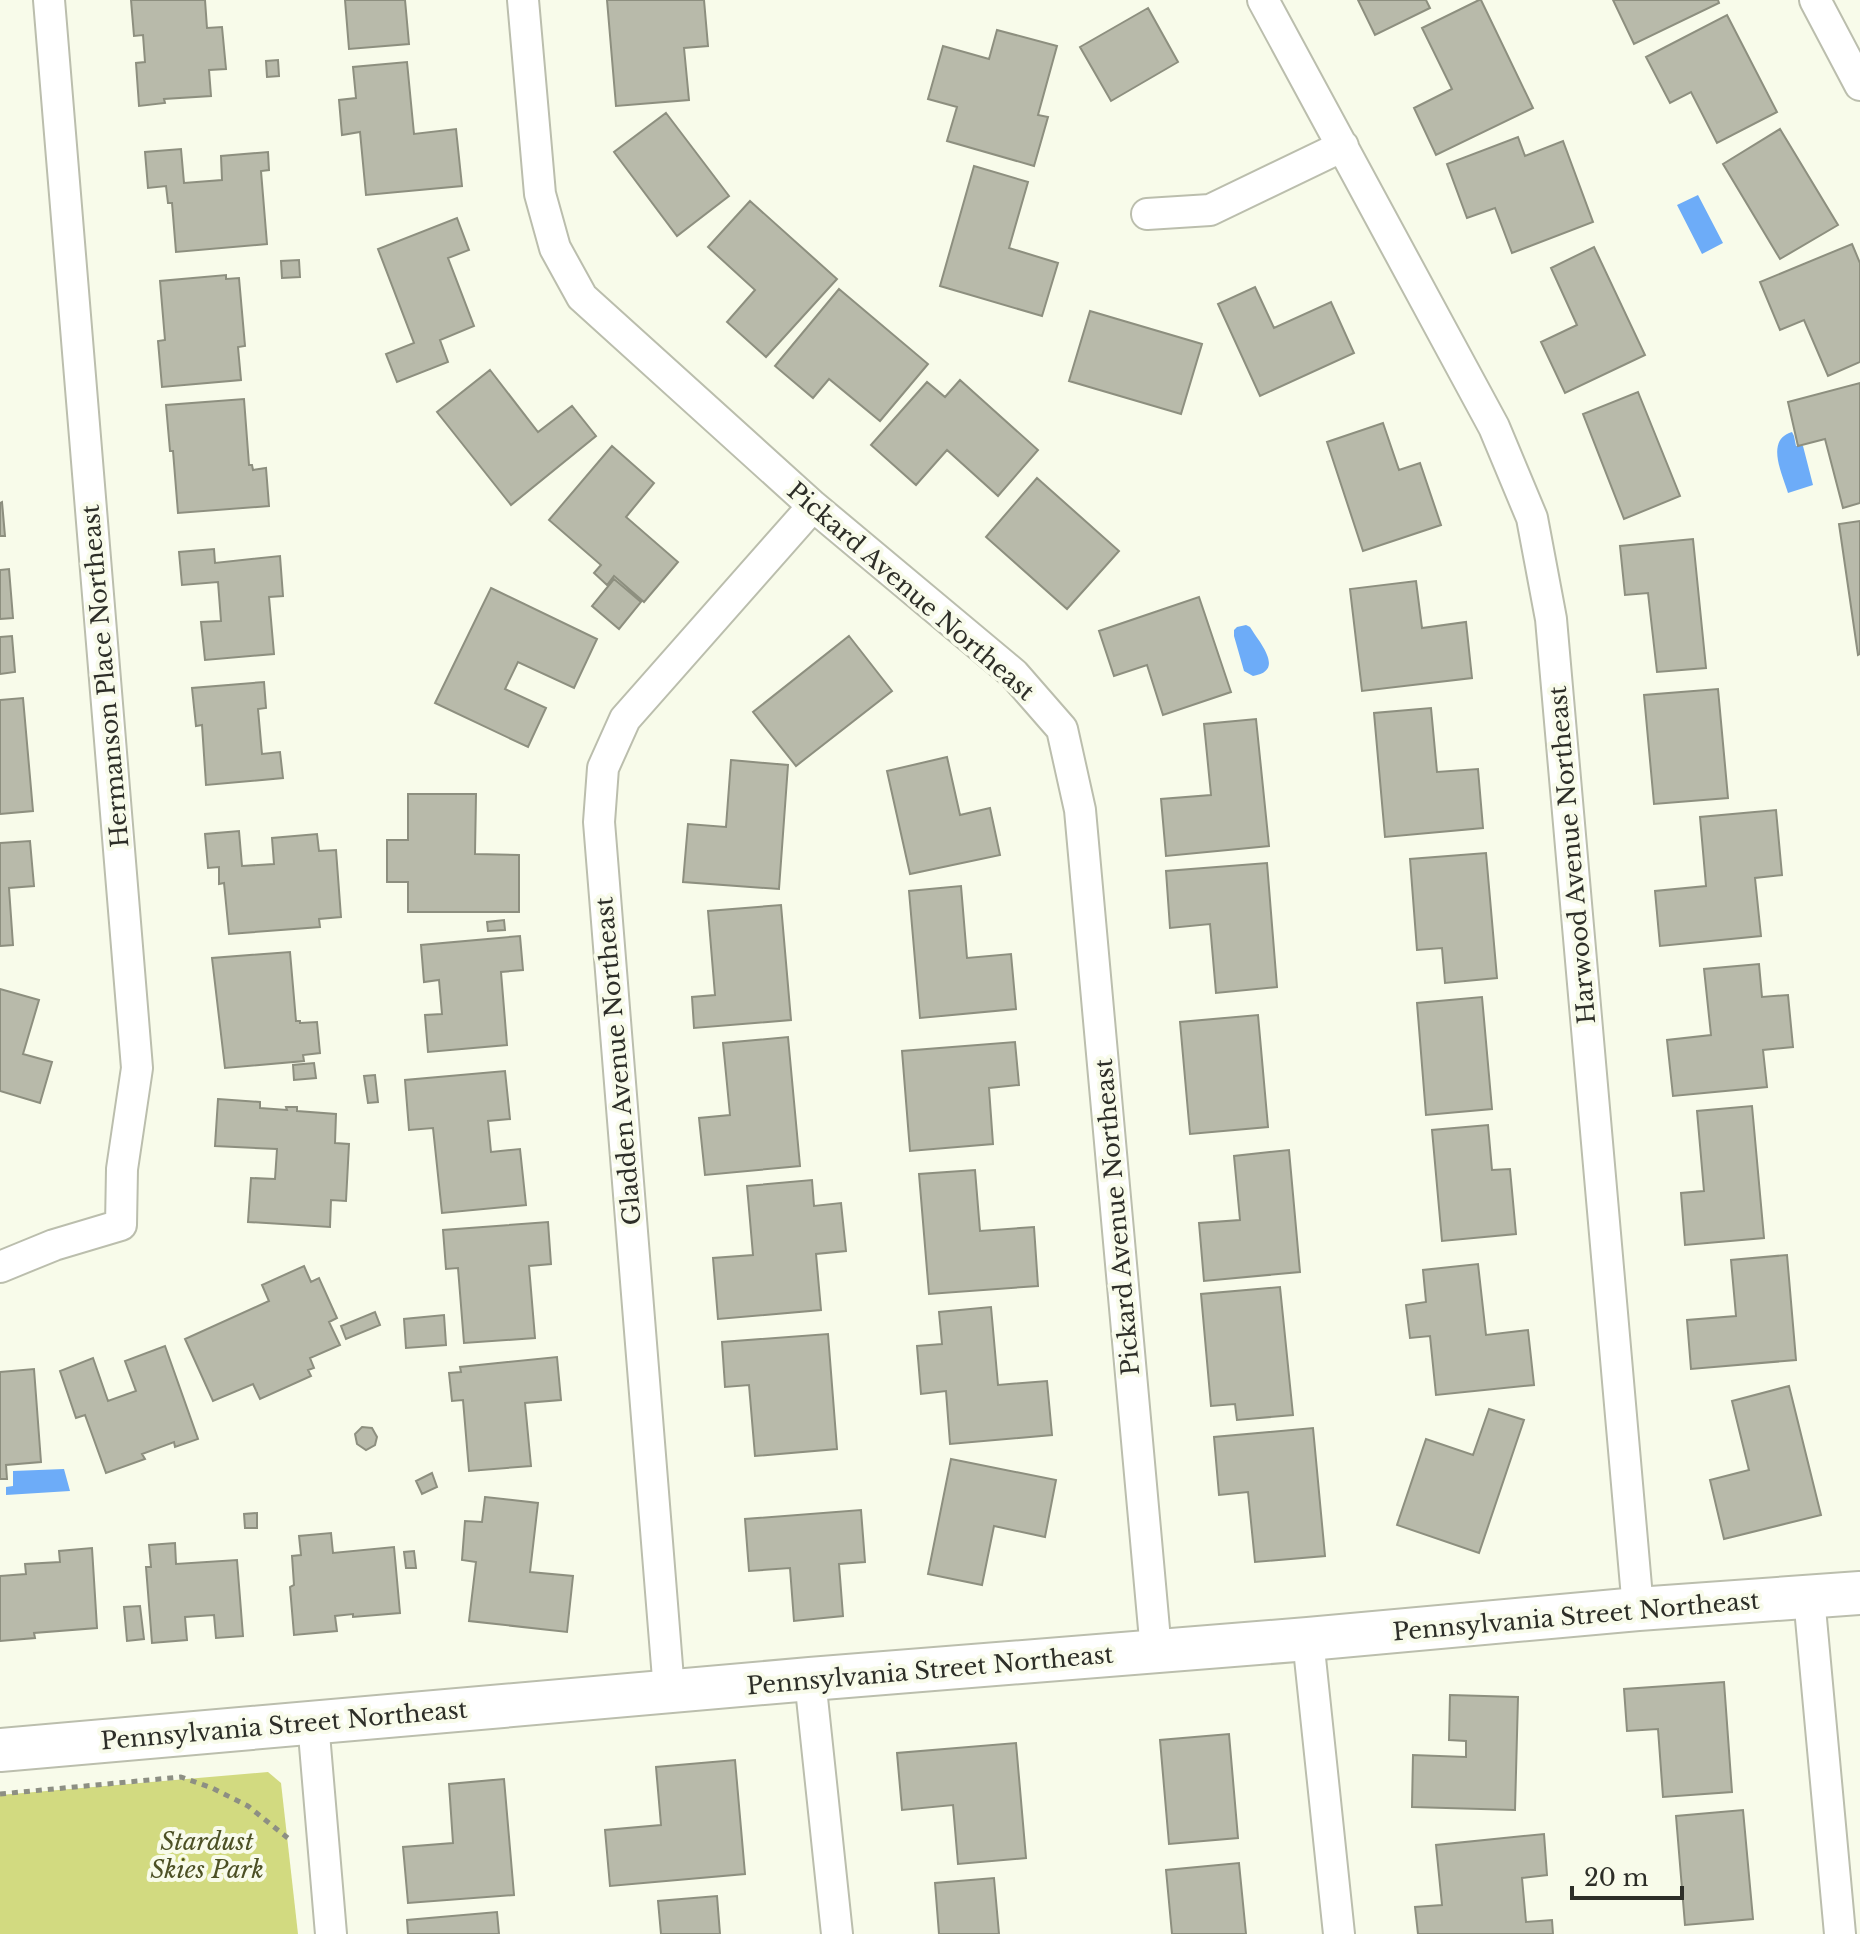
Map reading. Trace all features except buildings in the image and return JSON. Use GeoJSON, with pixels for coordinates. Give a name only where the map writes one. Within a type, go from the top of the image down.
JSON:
{"type":"FeatureCollection","features":[{"type":"Feature","properties":{"kind":"street","name":"Hermanson Place Northeast"},"geometry":{"type":"LineString","coordinates":[[0,1267],[54,1245],[121,1225],[122,1169],[137,1068],[49,0]]}},
{"type":"Feature","properties":{"kind":"street","name":"Pickard Avenue Northeast"},"geometry":{"type":"LineString","coordinates":[[523,0],[540,194],[555,248],[582,297],[813,506],[1014,674],[1062,729],[1080,810],[1156,1651]]}},
{"type":"Feature","properties":{"kind":"street","name":"Harwood Avenue Northeast"},"geometry":{"type":"LineString","coordinates":[[1263,0],[1494,427],[1532,518],[1551,619],[1638,1609]]}},
{"type":"Feature","properties":{"kind":"street"},"geometry":{"type":"LineString","coordinates":[[1815,0],[1860,85]]}},
{"type":"Feature","properties":{"kind":"street"},"geometry":{"type":"LineString","coordinates":[[1147,214],[1210,210],[1343,146]]}},
{"type":"Feature","properties":{"kind":"street","name":"Gladden Avenue Northeast"},"geometry":{"type":"LineString","coordinates":[[669,1691],[599,822],[603,768],[625,719],[813,506]]}},
{"type":"Feature","properties":{"kind":"street","name":"Pennsylvania Street Northeast"},"geometry":{"type":"LineString","coordinates":[[0,1750],[1638,1609],[1860,1593]]}},
{"type":"Feature","properties":{"kind":"street"},"geometry":{"type":"LineString","coordinates":[[1809,1597],[1840,1934]]}},
{"type":"Feature","properties":{"kind":"street"},"geometry":{"type":"LineString","coordinates":[[1308,1639],[1339,1934]]}},
{"type":"Feature","properties":{"kind":"street"},"geometry":{"type":"LineString","coordinates":[[810,1679],[837,1934]]}},
{"type":"Feature","properties":{"kind":"street"},"geometry":{"type":"LineString","coordinates":[[313,1722],[331,1934]]}},
{"type":"Feature","properties":{"kind":"path"},"geometry":{"type":"LineString","coordinates":[[0,1794],[196,1776]]}},
{"type":"Feature","properties":{"kind":"path"},"geometry":{"type":"LineString","coordinates":[[181,1777],[248,1806],[293,1842],[291,1828]]}},
{"type":"Feature","properties":{"kind":"green space","name":"Stardust Skies Park"},"geometry":{"type":"Polygon","coordinates":[[[268,1772],[281,1783],[298,1934],[0,1934],[0,1795],[268,1772]]]}},
{"type":"Feature","properties":{"kind":"water"},"geometry":{"type":"Polygon","coordinates":[[[1698,195],[1723,243],[1702,254],[1677,205],[1698,195]]]}},
{"type":"Feature","properties":{"kind":"water"},"geometry":{"type":"Polygon","coordinates":[[[1792,432],[1796,446],[1803,446],[1813,485],[1788,493],[1777,450],[1784,436],[1792,432]]]}},
{"type":"Feature","properties":{"kind":"water"},"geometry":{"type":"Polygon","coordinates":[[[1246,625],[1264,648],[1269,662],[1263,673],[1253,676],[1244,671],[1234,636],[1237,627],[1246,625]]]}},
{"type":"Feature","properties":{"kind":"water"},"geometry":{"type":"Polygon","coordinates":[[[64,1469],[70,1491],[6,1495],[6,1487],[13,1486],[13,1471],[64,1469]]]}}]}
